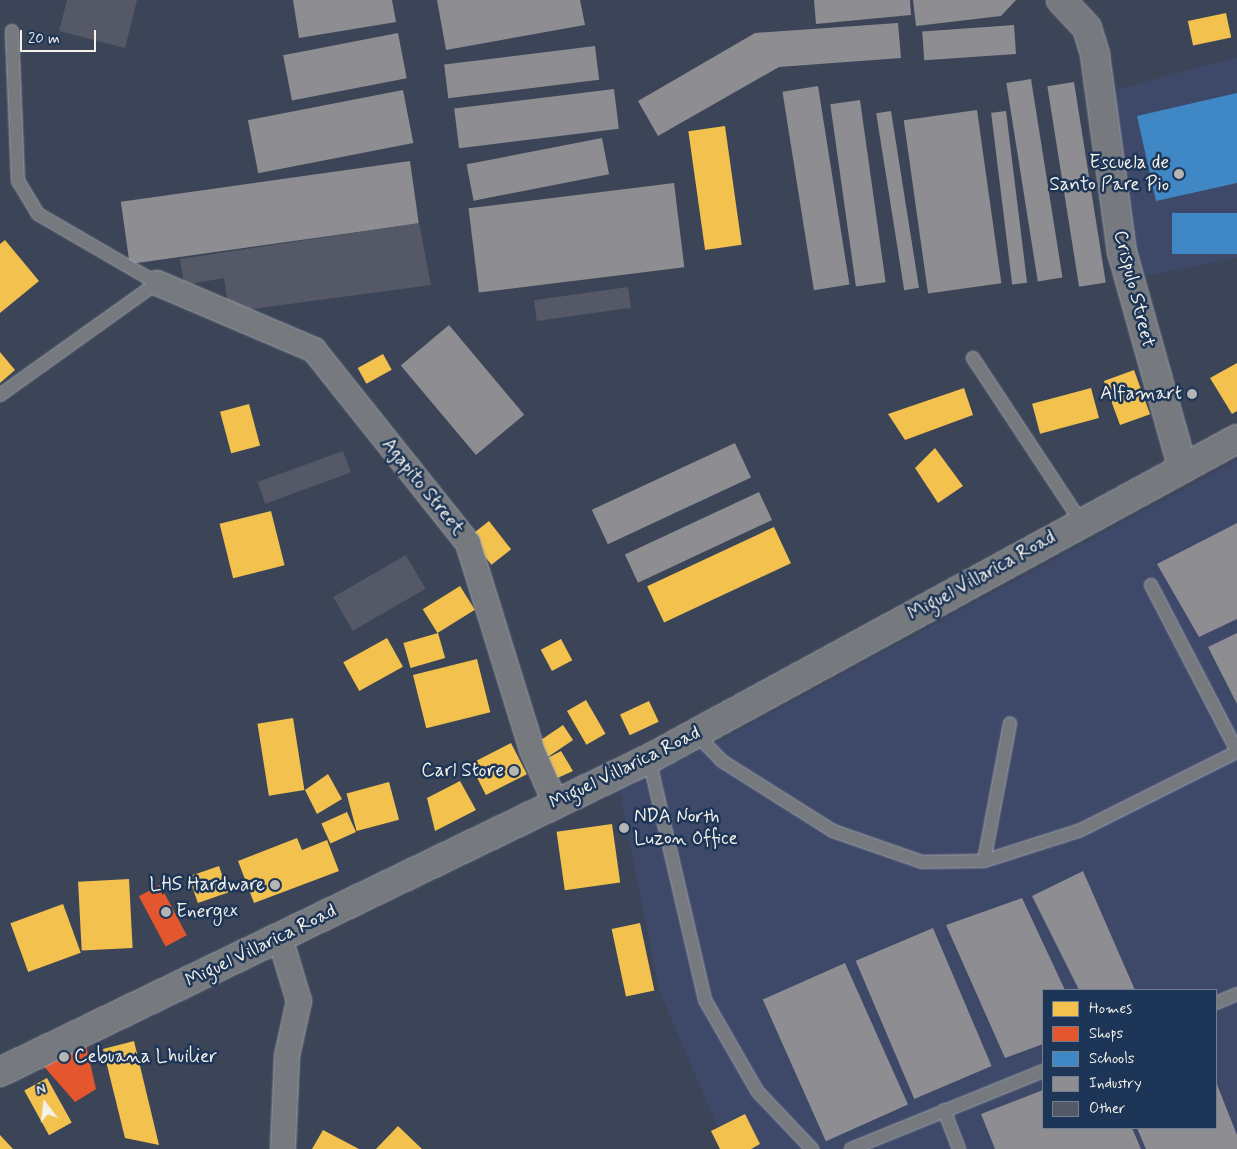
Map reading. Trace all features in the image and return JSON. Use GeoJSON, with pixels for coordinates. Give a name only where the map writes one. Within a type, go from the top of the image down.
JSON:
{"type":"FeatureCollection","features":[{"type":"Feature","properties":{"kind":"main road","name":"Crispulo Street"},"geometry":{"type":"LineString","coordinates":[[1061,0],[1087,28],[1095,55],[1122,252],[1182,466]]}},
{"type":"Feature","properties":{"kind":"main road","name":"Miguel Villarica Road"},"geometry":{"type":"LineString","coordinates":[[0,1072],[280,938],[555,802],[649,759],[1182,466],[1237,439]]}},
{"type":"Feature","properties":{"kind":"street","name":"Agapito Street"},"geometry":{"type":"LineString","coordinates":[[157,283],[314,350],[468,544],[532,750],[555,802]]}},
{"type":"Feature","properties":{"kind":"street"},"geometry":{"type":"LineString","coordinates":[[280,938],[300,1001],[287,1056],[283,1149]]}},
{"type":"Feature","properties":{"kind":"lane"},"geometry":{"type":"LineString","coordinates":[[0,394],[157,283],[38,214],[18,181],[12,31]]}},
{"type":"Feature","properties":{"kind":"lane"},"geometry":{"type":"LineString","coordinates":[[973,358],[1081,522]]}},
{"type":"Feature","properties":{"kind":"lane"},"geometry":{"type":"LineString","coordinates":[[696,734],[722,761],[834,831],[922,862],[984,861],[1081,830],[1237,752],[1150,585]]}},
{"type":"Feature","properties":{"kind":"lane"},"geometry":{"type":"LineString","coordinates":[[984,861],[1010,723]]}},
{"type":"Feature","properties":{"kind":"lane"},"geometry":{"type":"LineString","coordinates":[[649,759],[705,1000],[758,1092],[812,1149]]}},
{"type":"Feature","properties":{"kind":"lane"},"geometry":{"type":"LineString","coordinates":[[1217,1003],[1237,994]]}},
{"type":"Feature","properties":{"kind":"lane"},"geometry":{"type":"LineString","coordinates":[[851,1149],[1042,1071]]}},
{"type":"Feature","properties":{"kind":"lane"},"geometry":{"type":"LineString","coordinates":[[944,1110],[959,1149]]}},
{"type":"Feature","properties":{"kind":"shaded area","name":"Escuela de Santo Pare Pio"},"geometry":{"type":"Polygon","coordinates":[[[1237,57],[1237,258],[1135,278],[1111,91],[1237,57]]]}},
{"type":"Feature","properties":{"kind":"shaded area"},"geometry":{"type":"Polygon","coordinates":[[[1237,460],[1237,1149],[727,1149],[660,993],[618,784],[710,746],[1237,460]]]}},
{"type":"Feature","properties":{"kind":"building: Homes"},"geometry":{"type":"Polygon","coordinates":[[[1226,13],[1231,37],[1193,46],[1188,21],[1226,13]]]}},
{"type":"Feature","properties":{"kind":"building: Homes"},"geometry":{"type":"Polygon","coordinates":[[[725,126],[742,245],[705,250],[688,131],[725,126]]]}},
{"type":"Feature","properties":{"kind":"building: Homes"},"geometry":{"type":"Polygon","coordinates":[[[5,240],[39,281],[0,313],[0,244],[5,240]]]}},
{"type":"Feature","properties":{"kind":"building: Homes"},"geometry":{"type":"Polygon","coordinates":[[[0,352],[15,370],[0,383],[0,352]]]}},
{"type":"Feature","properties":{"kind":"building: Homes"},"geometry":{"type":"Polygon","coordinates":[[[383,354],[392,370],[366,384],[358,368],[383,354]]]}},
{"type":"Feature","properties":{"kind":"building: Homes"},"geometry":{"type":"Polygon","coordinates":[[[1237,363],[1237,411],[1232,414],[1210,378],[1237,363]]]}},
{"type":"Feature","properties":{"kind":"building: Homes"},"geometry":{"type":"Polygon","coordinates":[[[1134,370],[1150,414],[1120,425],[1104,381],[1134,370]]]}},
{"type":"Feature","properties":{"kind":"building: Homes"},"geometry":{"type":"Polygon","coordinates":[[[964,388],[973,415],[905,440],[888,414],[964,388]]]}},
{"type":"Feature","properties":{"kind":"building: Homes"},"geometry":{"type":"Polygon","coordinates":[[[1091,388],[1099,418],[1040,434],[1032,404],[1091,388]]]}},
{"type":"Feature","properties":{"kind":"building: Homes"},"geometry":{"type":"Polygon","coordinates":[[[249,404],[260,446],[231,453],[220,412],[249,404]]]}},
{"type":"Feature","properties":{"kind":"building: Homes"},"geometry":{"type":"Polygon","coordinates":[[[935,448],[963,486],[938,503],[915,468],[935,448]]]}},
{"type":"Feature","properties":{"kind":"building: Homes"},"geometry":{"type":"Polygon","coordinates":[[[271,511],[285,565],[233,578],[220,524],[271,511]]]}},
{"type":"Feature","properties":{"kind":"building: Homes"},"geometry":{"type":"Polygon","coordinates":[[[489,521],[511,549],[491,565],[469,536],[489,521]]]}},
{"type":"Feature","properties":{"kind":"building: Homes"},"geometry":{"type":"Polygon","coordinates":[[[774,527],[791,563],[664,622],[647,586],[774,527]]]}},
{"type":"Feature","properties":{"kind":"building: Homes"},"geometry":{"type":"Polygon","coordinates":[[[460,586],[475,610],[438,633],[423,609],[460,586]]]}},
{"type":"Feature","properties":{"kind":"building: Homes"},"geometry":{"type":"Polygon","coordinates":[[[438,633],[445,658],[411,668],[403,643],[438,633]]]}},
{"type":"Feature","properties":{"kind":"building: Homes"},"geometry":{"type":"Polygon","coordinates":[[[387,638],[403,667],[359,691],[343,662],[387,638]]]}},
{"type":"Feature","properties":{"kind":"building: Homes"},"geometry":{"type":"Polygon","coordinates":[[[561,639],[572,660],[552,671],[541,650],[561,639]]]}},
{"type":"Feature","properties":{"kind":"building: Homes"},"geometry":{"type":"Polygon","coordinates":[[[477,659],[490,712],[426,728],[413,675],[477,659]]]}},
{"type":"Feature","properties":{"kind":"building: Homes"},"geometry":{"type":"Polygon","coordinates":[[[586,700],[606,734],[586,745],[567,711],[586,700]]]}},
{"type":"Feature","properties":{"kind":"building: Homes"},"geometry":{"type":"Polygon","coordinates":[[[649,701],[659,722],[630,735],[620,715],[649,701]]]}},
{"type":"Feature","properties":{"kind":"building: Homes"},"geometry":{"type":"Polygon","coordinates":[[[293,718],[304,790],[269,796],[257,724],[293,718]]]}},
{"type":"Feature","properties":{"kind":"building: Homes"},"geometry":{"type":"Polygon","coordinates":[[[563,725],[573,740],[546,758],[536,743],[563,725]]]}},
{"type":"Feature","properties":{"kind":"building: Homes"},"geometry":{"type":"Polygon","coordinates":[[[511,743],[527,774],[486,795],[470,764],[511,743]]]}},
{"type":"Feature","properties":{"kind":"building: Homes"},"geometry":{"type":"Polygon","coordinates":[[[561,751],[573,771],[553,780],[544,760],[561,751]]]}},
{"type":"Feature","properties":{"kind":"building: Homes"},"geometry":{"type":"Polygon","coordinates":[[[328,774],[342,799],[317,814],[305,790],[328,774]]]}},
{"type":"Feature","properties":{"kind":"building: Homes"},"geometry":{"type":"Polygon","coordinates":[[[460,781],[476,810],[435,831],[427,798],[460,781]]]}},
{"type":"Feature","properties":{"kind":"building: Homes"},"geometry":{"type":"Polygon","coordinates":[[[389,782],[399,820],[357,831],[346,793],[389,782]]]}},
{"type":"Feature","properties":{"kind":"building: Homes"},"geometry":{"type":"Polygon","coordinates":[[[347,812],[356,832],[330,843],[321,823],[347,812]]]}},
{"type":"Feature","properties":{"kind":"building: Homes"},"geometry":{"type":"Polygon","coordinates":[[[612,824],[620,882],[565,890],[557,832],[612,824]]]}},
{"type":"Feature","properties":{"kind":"building: Homes"},"geometry":{"type":"Polygon","coordinates":[[[297,838],[302,850],[327,840],[339,871],[254,903],[238,861],[297,838]]]}},
{"type":"Feature","properties":{"kind":"building: Homes"},"geometry":{"type":"Polygon","coordinates":[[[219,866],[228,892],[198,903],[189,876],[219,866]]]}},
{"type":"Feature","properties":{"kind":"building: Homes"},"geometry":{"type":"Polygon","coordinates":[[[129,879],[133,948],[82,951],[78,882],[129,879]]]}},
{"type":"Feature","properties":{"kind":"building: Homes"},"geometry":{"type":"Polygon","coordinates":[[[63,904],[81,953],[28,972],[10,923],[63,904]]]}},
{"type":"Feature","properties":{"kind":"building: Homes"},"geometry":{"type":"Polygon","coordinates":[[[640,923],[654,990],[626,997],[612,929],[640,923]]]}},
{"type":"Feature","properties":{"kind":"building: Homes"},"geometry":{"type":"Polygon","coordinates":[[[134,1041],[159,1145],[125,1138],[103,1049],[134,1041]]]}},
{"type":"Feature","properties":{"kind":"building: Homes"},"geometry":{"type":"Polygon","coordinates":[[[47,1078],[72,1123],[49,1135],[24,1091],[47,1078]]]}},
{"type":"Feature","properties":{"kind":"building: Homes"},"geometry":{"type":"Polygon","coordinates":[[[745,1114],[760,1144],[751,1149],[720,1149],[711,1131],[745,1114]]]}},
{"type":"Feature","properties":{"kind":"building: Homes"},"geometry":{"type":"Polygon","coordinates":[[[398,1126],[422,1149],[376,1149],[398,1126]]]}},
{"type":"Feature","properties":{"kind":"building: Homes"},"geometry":{"type":"Polygon","coordinates":[[[323,1130],[359,1149],[312,1149],[323,1130]]]}},
{"type":"Feature","properties":{"kind":"building: Homes"},"geometry":{"type":"Polygon","coordinates":[[[0,1135],[13,1149],[0,1149],[0,1135]]]}},
{"type":"Feature","properties":{"kind":"building: Shops"},"geometry":{"type":"Polygon","coordinates":[[[160,885],[187,935],[166,947],[139,896],[160,885]]]}},
{"type":"Feature","properties":{"kind":"building: Shops"},"geometry":{"type":"Polygon","coordinates":[[[85,1041],[96,1089],[75,1102],[41,1063],[85,1041]]]}},
{"type":"Feature","properties":{"kind":"building: Schools"},"geometry":{"type":"Polygon","coordinates":[[[1237,93],[1237,183],[1156,201],[1137,116],[1237,93]]]}},
{"type":"Feature","properties":{"kind":"building: Schools"},"geometry":{"type":"Polygon","coordinates":[[[1172,213],[1237,213],[1237,254],[1172,254],[1172,213]]]}},
{"type":"Feature","properties":{"kind":"building: Industry"},"geometry":{"type":"Polygon","coordinates":[[[293,0],[392,0],[396,22],[299,38],[293,0]]]}},
{"type":"Feature","properties":{"kind":"building: Industry"},"geometry":{"type":"Polygon","coordinates":[[[437,0],[580,0],[585,25],[446,50],[437,0]]]}},
{"type":"Feature","properties":{"kind":"building: Industry"},"geometry":{"type":"Polygon","coordinates":[[[814,0],[910,0],[911,15],[816,24],[814,0]]]}},
{"type":"Feature","properties":{"kind":"building: Industry"},"geometry":{"type":"Polygon","coordinates":[[[913,0],[1016,0],[1001,16],[916,26],[913,0]]]}},
{"type":"Feature","properties":{"kind":"building: Industry"},"geometry":{"type":"Polygon","coordinates":[[[898,23],[901,58],[779,67],[658,136],[638,101],[755,33],[898,23]]]}},
{"type":"Feature","properties":{"kind":"building: Industry"},"geometry":{"type":"Polygon","coordinates":[[[1014,25],[1016,54],[924,60],[922,31],[1014,25]]]}},
{"type":"Feature","properties":{"kind":"building: Industry"},"geometry":{"type":"Polygon","coordinates":[[[398,33],[407,78],[292,100],[283,55],[398,33]]]}},
{"type":"Feature","properties":{"kind":"building: Industry"},"geometry":{"type":"Polygon","coordinates":[[[595,46],[599,80],[448,98],[444,65],[595,46]]]}},
{"type":"Feature","properties":{"kind":"building: Industry"},"geometry":{"type":"Polygon","coordinates":[[[1031,79],[1062,278],[1038,281],[1006,83],[1031,79]]]}},
{"type":"Feature","properties":{"kind":"building: Industry"},"geometry":{"type":"Polygon","coordinates":[[[1074,82],[1106,283],[1079,287],[1047,86],[1074,82]]]}},
{"type":"Feature","properties":{"kind":"building: Industry"},"geometry":{"type":"Polygon","coordinates":[[[818,86],[849,285],[814,290],[782,92],[818,86]]]}},
{"type":"Feature","properties":{"kind":"building: Industry"},"geometry":{"type":"Polygon","coordinates":[[[614,89],[619,129],[459,148],[454,109],[614,89]]]}},
{"type":"Feature","properties":{"kind":"building: Industry"},"geometry":{"type":"Polygon","coordinates":[[[403,90],[413,143],[258,173],[248,120],[403,90]]]}},
{"type":"Feature","properties":{"kind":"building: Industry"},"geometry":{"type":"Polygon","coordinates":[[[860,100],[886,282],[856,286],[830,104],[860,100]]]}},
{"type":"Feature","properties":{"kind":"building: Industry"},"geometry":{"type":"Polygon","coordinates":[[[977,110],[1001,283],[928,294],[904,120],[977,110]]]}},
{"type":"Feature","properties":{"kind":"building: Industry"},"geometry":{"type":"Polygon","coordinates":[[[891,111],[919,288],[904,290],[876,113],[891,111]]]}},
{"type":"Feature","properties":{"kind":"building: Industry"},"geometry":{"type":"Polygon","coordinates":[[[1006,111],[1027,283],[1012,285],[991,113],[1006,111]]]}},
{"type":"Feature","properties":{"kind":"building: Industry"},"geometry":{"type":"Polygon","coordinates":[[[602,138],[609,174],[474,201],[467,164],[602,138]]]}},
{"type":"Feature","properties":{"kind":"building: Industry"},"geometry":{"type":"Polygon","coordinates":[[[410,161],[419,223],[130,264],[121,202],[410,161]]]}},
{"type":"Feature","properties":{"kind":"building: Industry"},"geometry":{"type":"Polygon","coordinates":[[[674,183],[684,267],[479,293],[469,208],[674,183]]]}},
{"type":"Feature","properties":{"kind":"building: Industry"},"geometry":{"type":"Polygon","coordinates":[[[449,325],[524,415],[476,455],[401,365],[449,325]]]}},
{"type":"Feature","properties":{"kind":"building: Industry"},"geometry":{"type":"Polygon","coordinates":[[[735,443],[751,477],[608,544],[592,510],[735,443]]]}},
{"type":"Feature","properties":{"kind":"building: Industry"},"geometry":{"type":"Polygon","coordinates":[[[759,492],[772,520],[638,583],[625,555],[759,492]]]}},
{"type":"Feature","properties":{"kind":"building: Industry"},"geometry":{"type":"Polygon","coordinates":[[[1237,523],[1237,619],[1199,637],[1157,564],[1237,523]]]}},
{"type":"Feature","properties":{"kind":"building: Industry"},"geometry":{"type":"Polygon","coordinates":[[[1237,633],[1237,704],[1208,647],[1237,633]]]}},
{"type":"Feature","properties":{"kind":"building: Industry"},"geometry":{"type":"Polygon","coordinates":[[[1083,871],[1135,989],[1078,989],[1032,896],[1083,871]]]}},
{"type":"Feature","properties":{"kind":"building: Industry"},"geometry":{"type":"Polygon","coordinates":[[[1022,898],[1065,989],[1042,989],[1042,1044],[1005,1058],[946,925],[1022,898]]]}},
{"type":"Feature","properties":{"kind":"building: Industry"},"geometry":{"type":"Polygon","coordinates":[[[933,928],[992,1066],[914,1099],[856,961],[933,928]]]}},
{"type":"Feature","properties":{"kind":"building: Industry"},"geometry":{"type":"Polygon","coordinates":[[[845,963],[908,1105],[826,1141],[763,1000],[845,963]]]}},
{"type":"Feature","properties":{"kind":"building: Industry"},"geometry":{"type":"Polygon","coordinates":[[[1217,1085],[1237,1135],[1237,1149],[1146,1149],[1137,1129],[1217,1129],[1217,1085]]]}},
{"type":"Feature","properties":{"kind":"building: Industry"},"geometry":{"type":"Polygon","coordinates":[[[1042,1090],[1042,1129],[1132,1129],[1141,1149],[995,1149],[981,1114],[1042,1090]]]}},
{"type":"Feature","properties":{"kind":"building: Other"},"geometry":{"type":"Polygon","coordinates":[[[67,0],[137,0],[125,48],[59,31],[67,0]]]}},
{"type":"Feature","properties":{"kind":"building: Other"},"geometry":{"type":"Polygon","coordinates":[[[419,223],[431,285],[229,312],[224,278],[184,285],[180,259],[419,223]]]}},
{"type":"Feature","properties":{"kind":"building: Other"},"geometry":{"type":"Polygon","coordinates":[[[628,287],[631,308],[537,321],[534,300],[628,287]]]}},
{"type":"Feature","properties":{"kind":"building: Other"},"geometry":{"type":"Polygon","coordinates":[[[343,451],[351,473],[265,504],[257,482],[343,451]]]}},
{"type":"Feature","properties":{"kind":"building: Other"},"geometry":{"type":"Polygon","coordinates":[[[406,555],[425,589],[353,631],[333,597],[406,555]]]}},
{"type":"Feature","properties":{"kind":"place","name":"Escuela de Santo Pare Pio"},"geometry":{"type":"Point","coordinates":[1179,174]}},
{"type":"Feature","properties":{"kind":"place","name":"Alfamart"},"geometry":{"type":"Point","coordinates":[1192,394]}},
{"type":"Feature","properties":{"kind":"place","name":"Carl Store"},"geometry":{"type":"Point","coordinates":[514,771]}},
{"type":"Feature","properties":{"kind":"place","name":"NDA North Luzon Office"},"geometry":{"type":"Point","coordinates":[624,828]}},
{"type":"Feature","properties":{"kind":"place","name":"LHS Hardware"},"geometry":{"type":"Point","coordinates":[275,885]}},
{"type":"Feature","properties":{"kind":"place","name":"Energex"},"geometry":{"type":"Point","coordinates":[166,912]}},
{"type":"Feature","properties":{"kind":"place","name":"Cebuana Lhuilier"},"geometry":{"type":"Point","coordinates":[64,1057]}}]}
